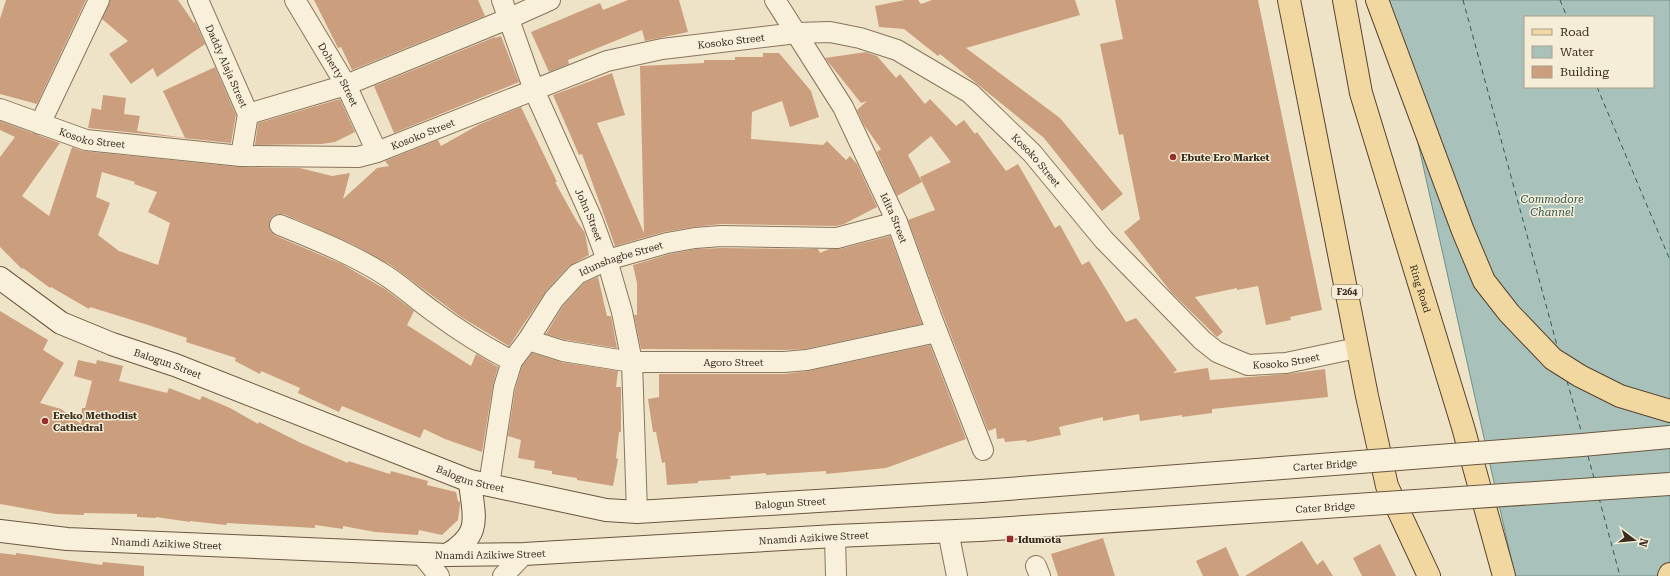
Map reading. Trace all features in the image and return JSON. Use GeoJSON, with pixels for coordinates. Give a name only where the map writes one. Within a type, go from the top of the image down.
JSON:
{"type":"FeatureCollection","features":[{"type":"Feature","properties":{"kind":"main road","name":"F264"},"geometry":{"type":"LineString","coordinates":[[1289,0],[1387,486],[1429,576]]}},
{"type":"Feature","properties":{"kind":"main road","name":"Ring Road"},"geometry":{"type":"LineString","coordinates":[[1344,0],[1361,92],[1463,427],[1504,576]]}},
{"type":"Feature","properties":{"kind":"main road"},"geometry":{"type":"LineString","coordinates":[[1377,0],[1463,231],[1484,281],[1509,313],[1553,360],[1580,376],[1620,396],[1670,411]]}},
{"type":"Feature","properties":{"kind":"main road","name":"Balogun Street"},"geometry":{"type":"LineString","coordinates":[[0,278],[61,323],[112,344],[189,370],[480,483],[606,510],[637,512],[981,491]]}},
{"type":"Feature","properties":{"kind":"main road","name":"Carter Bridge"},"geometry":{"type":"LineString","coordinates":[[981,491],[1670,437]]}},
{"type":"Feature","properties":{"kind":"main road"},"geometry":{"type":"LineString","coordinates":[[447,555],[464,543],[470,536],[473,527],[474,508],[480,483]]}},
{"type":"Feature","properties":{"kind":"main road","name":"Cater Bridge"},"geometry":{"type":"LineString","coordinates":[[980,530],[1670,484]]}},
{"type":"Feature","properties":{"kind":"main road","name":"Nnamdi Azikiwe Street"},"geometry":{"type":"LineString","coordinates":[[0,531],[67,539],[447,555],[524,554],[835,536],[980,530]]}},
{"type":"Feature","properties":{"kind":"street"},"geometry":{"type":"LineString","coordinates":[[40,124],[99,0]]}},
{"type":"Feature","properties":{"kind":"street","name":"Daddy Alaja Street"},"geometry":{"type":"LineString","coordinates":[[198,0],[248,114],[241,156]]}},
{"type":"Feature","properties":{"kind":"street","name":"Doherty Street"},"geometry":{"type":"LineString","coordinates":[[295,0],[346,85],[377,152]]}},
{"type":"Feature","properties":{"kind":"street","name":"John Street"},"geometry":{"type":"LineString","coordinates":[[502,0],[510,18],[534,90],[592,218],[608,260],[622,312],[632,362],[637,512]]}},
{"type":"Feature","properties":{"kind":"street"},"geometry":{"type":"LineString","coordinates":[[248,114],[346,85],[510,18],[550,0]]}},
{"type":"Feature","properties":{"kind":"street","name":"Idita Street"},"geometry":{"type":"LineString","coordinates":[[775,0],[843,107],[897,222],[983,450]]}},
{"type":"Feature","properties":{"kind":"street","name":"Kosoko Street"},"geometry":{"type":"LineString","coordinates":[[0,109],[86,140],[241,156],[358,157],[377,152],[607,62],[662,49],[797,33],[830,32],[860,38],[897,50],[970,93],[1032,153],[1104,240],[1202,340],[1217,352],[1248,365],[1286,363],[1358,348]]}},
{"type":"Feature","properties":{"kind":"street","name":"Idunshagbe Street"},"geometry":{"type":"LineString","coordinates":[[480,483],[512,360],[528,340],[554,299],[577,274],[608,260],[667,243],[695,238],[721,236],[837,238],[897,222]]}},
{"type":"Feature","properties":{"kind":"street"},"geometry":{"type":"LineString","coordinates":[[280,225],[342,250],[365,262],[387,276],[435,313],[499,354],[512,360]]}},
{"type":"Feature","properties":{"kind":"street","name":"Agoro Street"},"geometry":{"type":"LineString","coordinates":[[528,340],[563,351],[632,362],[784,362],[807,360],[938,332]]}},
{"type":"Feature","properties":{"kind":"street"},"geometry":{"type":"LineString","coordinates":[[948,531],[957,576]]}},
{"type":"Feature","properties":{"kind":"street"},"geometry":{"type":"LineString","coordinates":[[835,536],[836,576]]}},
{"type":"Feature","properties":{"kind":"street"},"geometry":{"type":"LineString","coordinates":[[503,576],[524,554]]}},
{"type":"Feature","properties":{"kind":"street"},"geometry":{"type":"LineString","coordinates":[[422,555],[439,576]]}},
{"type":"Feature","properties":{"kind":"water","name":"Commodore Channel"},"geometry":{"type":"Polygon","coordinates":[[[1386,0],[1670,0],[1670,576],[1515,576],[1386,0]]]}},
{"type":"Feature","properties":{"kind":"building"},"geometry":{"type":"Polygon","coordinates":[[[6,0],[86,0],[37,104],[0,94],[0,19],[6,0]]]}},
{"type":"Feature","properties":{"kind":"building"},"geometry":{"type":"Polygon","coordinates":[[[110,0],[178,0],[194,23],[195,22],[205,44],[157,77],[153,68],[131,84],[109,54],[128,41],[102,19],[110,0]]]}},
{"type":"Feature","properties":{"kind":"building"},"geometry":{"type":"Polygon","coordinates":[[[314,0],[478,0],[485,16],[352,70],[341,47],[338,48],[314,0]]]}},
{"type":"Feature","properties":{"kind":"building"},"geometry":{"type":"Polygon","coordinates":[[[628,0],[679,0],[688,32],[645,41],[642,30],[568,60],[569,64],[549,72],[531,32],[600,3],[603,10],[628,0]]]}},
{"type":"Feature","properties":{"kind":"building"},"geometry":{"type":"Polygon","coordinates":[[[905,0],[918,0],[921,4],[932,0],[1075,0],[1080,15],[966,48],[1060,118],[1123,194],[1102,211],[1044,138],[940,54],[938,56],[904,29],[879,27],[875,6],[905,0]]]}},
{"type":"Feature","properties":{"kind":"building"},"geometry":{"type":"Polygon","coordinates":[[[1115,0],[1258,0],[1322,310],[1290,317],[1291,320],[1266,325],[1258,286],[1237,290],[1237,288],[1195,297],[1223,332],[1217,337],[1171,292],[1124,232],[1140,219],[1123,134],[1119,135],[1100,44],[1123,39],[1115,0]]]}},
{"type":"Feature","properties":{"kind":"building"},"geometry":{"type":"Polygon","coordinates":[[[501,36],[519,82],[394,133],[374,86],[495,37],[501,36]]]}},
{"type":"Feature","properties":{"kind":"building"},"geometry":{"type":"Polygon","coordinates":[[[866,52],[877,56],[896,78],[900,74],[925,104],[930,99],[956,126],[964,120],[975,134],[977,132],[1006,171],[1018,164],[1055,228],[1060,225],[1082,265],[1089,261],[1126,322],[1136,318],[1177,370],[1173,373],[1208,368],[1210,380],[1287,374],[1325,369],[1328,397],[1212,409],[1212,413],[1182,417],[1182,415],[1140,421],[1139,414],[1103,421],[1103,417],[1059,427],[1061,435],[1027,442],[1026,440],[1005,442],[1004,438],[997,439],[996,428],[988,431],[908,220],[935,210],[920,177],[951,162],[931,136],[908,155],[922,182],[897,196],[877,152],[881,149],[864,125],[857,110],[867,101],[861,103],[825,58],[866,52]]]}},
{"type":"Feature","properties":{"kind":"building"},"geometry":{"type":"Polygon","coordinates":[[[763,53],[779,53],[811,91],[819,117],[790,127],[782,101],[752,112],[751,139],[823,145],[827,141],[846,160],[850,156],[857,164],[877,207],[844,224],[836,226],[721,224],[664,232],[615,246],[582,154],[579,155],[553,95],[612,73],[625,115],[597,123],[644,233],[640,66],[704,63],[704,60],[735,60],[735,57],[763,57],[763,53]]]}},
{"type":"Feature","properties":{"kind":"building"},"geometry":{"type":"Polygon","coordinates":[[[215,67],[236,115],[231,143],[88,128],[92,108],[101,110],[103,95],[126,98],[124,114],[140,116],[137,131],[185,138],[163,91],[215,67]]]}},
{"type":"Feature","properties":{"kind":"building"},"geometry":{"type":"Polygon","coordinates":[[[340,99],[355,132],[335,142],[322,144],[255,145],[258,123],[340,99]]]}},
{"type":"Feature","properties":{"kind":"building"},"geometry":{"type":"Polygon","coordinates":[[[521,107],[557,182],[555,182],[585,233],[589,255],[569,266],[546,291],[509,346],[461,317],[391,265],[352,244],[284,214],[273,216],[270,220],[269,226],[271,232],[276,236],[342,264],[385,289],[414,311],[407,325],[471,366],[476,354],[498,367],[493,385],[482,452],[445,439],[424,429],[420,438],[342,406],[339,412],[298,393],[300,388],[261,371],[260,374],[235,361],[236,358],[186,342],[187,338],[148,325],[90,307],[89,309],[51,287],[50,288],[23,268],[22,269],[0,247],[0,157],[15,137],[0,130],[0,121],[60,143],[22,196],[49,216],[72,147],[83,151],[240,167],[300,168],[332,176],[350,173],[343,199],[377,168],[389,166],[385,161],[438,140],[441,146],[480,124],[521,107]],[[102,172],[96,197],[110,203],[98,235],[119,251],[158,265],[170,223],[148,212],[157,192],[134,184],[135,182],[102,172]]]}},
{"type":"Feature","properties":{"kind":"building"},"geometry":{"type":"Polygon","coordinates":[[[890,236],[922,324],[805,349],[641,349],[634,315],[637,315],[637,283],[633,265],[670,254],[696,249],[818,249],[820,253],[829,249],[840,249],[890,236]]]}},
{"type":"Feature","properties":{"kind":"building"},"geometry":{"type":"Polygon","coordinates":[[[598,277],[607,316],[611,316],[617,348],[566,340],[546,334],[563,306],[584,283],[598,277]]]}},
{"type":"Feature","properties":{"kind":"building"},"geometry":{"type":"Polygon","coordinates":[[[0,311],[48,340],[43,350],[64,363],[40,403],[61,409],[81,424],[82,408],[85,408],[92,381],[74,376],[78,360],[96,364],[97,360],[123,366],[119,381],[167,393],[169,388],[200,400],[202,396],[230,408],[258,424],[259,422],[301,443],[348,463],[348,461],[390,474],[391,471],[428,481],[427,485],[456,492],[458,501],[460,502],[458,520],[442,535],[419,530],[418,535],[375,532],[343,526],[343,529],[315,525],[315,528],[227,523],[226,525],[156,517],[137,517],[137,514],[56,514],[0,504],[0,311]]]}},
{"type":"Feature","properties":{"kind":"building"},"geometry":{"type":"Polygon","coordinates":[[[930,345],[966,439],[886,468],[826,474],[826,471],[766,475],[766,473],[730,476],[731,479],[698,481],[698,483],[667,485],[665,462],[662,463],[656,432],[653,432],[648,399],[659,397],[659,374],[784,374],[808,371],[930,345]]]}},
{"type":"Feature","properties":{"kind":"building"},"geometry":{"type":"Polygon","coordinates":[[[532,353],[561,362],[618,371],[616,387],[621,387],[621,432],[619,432],[616,458],[618,459],[613,486],[552,474],[552,471],[534,468],[535,461],[518,458],[521,440],[508,436],[515,390],[522,366],[532,353]]]}},
{"type":"Feature","properties":{"kind":"building"},"geometry":{"type":"Polygon","coordinates":[[[1103,538],[1115,576],[1058,576],[1051,554],[1103,538]]]}},
{"type":"Feature","properties":{"kind":"building"},"geometry":{"type":"Polygon","coordinates":[[[1302,541],[1317,565],[1323,560],[1333,576],[1245,576],[1302,541]]]}},
{"type":"Feature","properties":{"kind":"building"},"geometry":{"type":"Polygon","coordinates":[[[1380,544],[1396,576],[1362,576],[1353,558],[1380,544]]]}},
{"type":"Feature","properties":{"kind":"building"},"geometry":{"type":"Polygon","coordinates":[[[1226,547],[1239,576],[1203,576],[1196,561],[1226,547]]]}},
{"type":"Feature","properties":{"kind":"building"},"geometry":{"type":"Polygon","coordinates":[[[0,553],[16,555],[16,553],[102,565],[103,562],[144,566],[144,576],[0,576],[0,553]]]}},
{"type":"Feature","properties":{"kind":"ferry route"},"geometry":{"type":"LineString","coordinates":[[1463,0],[1558,349]]}},
{"type":"Feature","properties":{"kind":"ferry route"},"geometry":{"type":"LineString","coordinates":[[1560,0],[1567,16]]}},
{"type":"Feature","properties":{"kind":"ferry route"},"geometry":{"type":"LineString","coordinates":[[1597,88],[1670,260]]}},
{"type":"Feature","properties":{"kind":"ferry route"},"geometry":{"type":"LineString","coordinates":[[1567,381],[1582,434]]}},
{"type":"Feature","properties":{"kind":"ferry route"},"geometry":{"type":"LineString","coordinates":[[1588,456],[1594,478]]}},
{"type":"Feature","properties":{"kind":"ferry route"},"geometry":{"type":"LineString","coordinates":[[1599,498],[1620,576]]}},
{"type":"Feature","properties":{"kind":"place","name":"Ebute Ero Market"},"geometry":{"type":"Point","coordinates":[1173,157]}},
{"type":"Feature","properties":{"kind":"place","name":"Ereko Methodist Cathedral"},"geometry":{"type":"Point","coordinates":[45,421]}},
{"type":"Feature","properties":{"kind":"place","name":"Idumota"},"geometry":{"type":"Point","coordinates":[1010,539]}}]}
